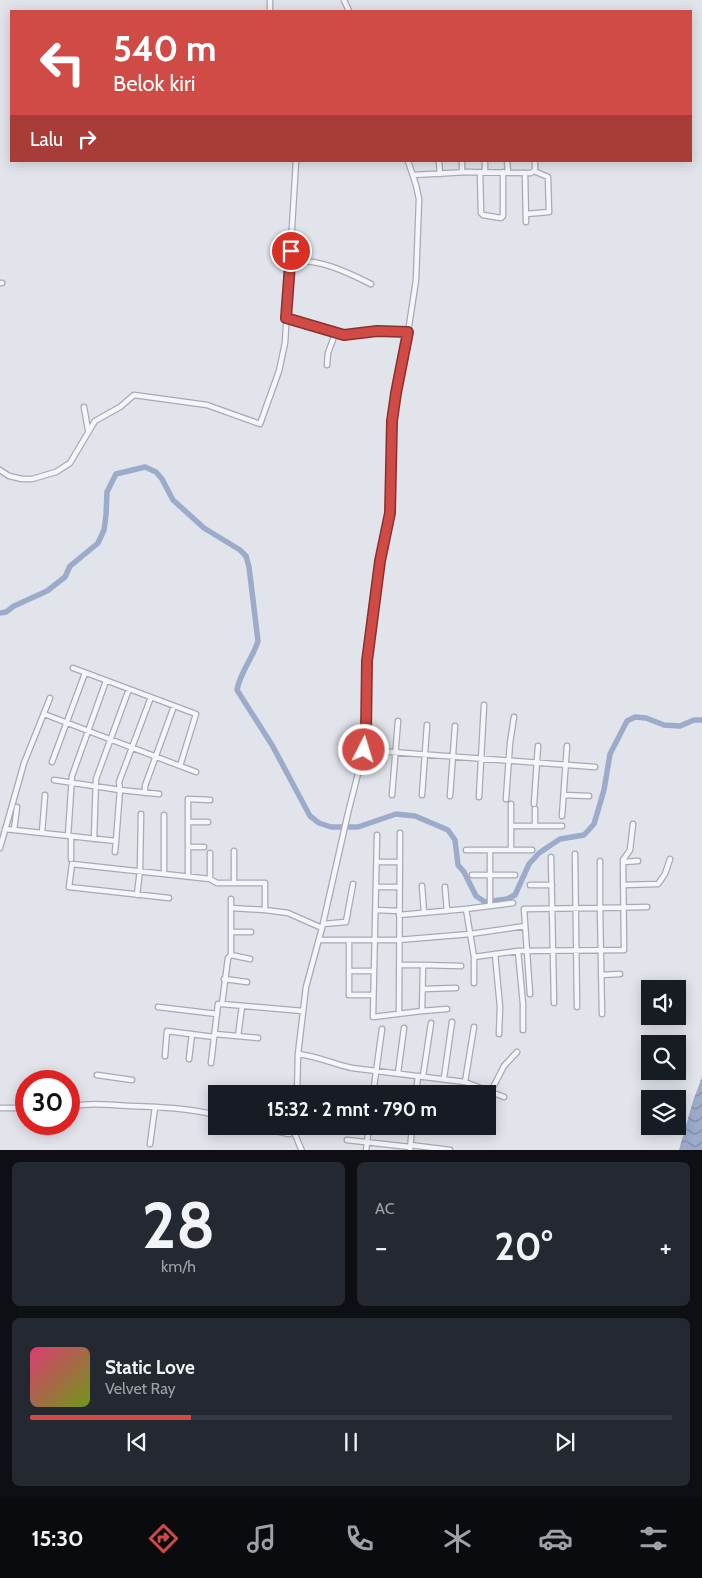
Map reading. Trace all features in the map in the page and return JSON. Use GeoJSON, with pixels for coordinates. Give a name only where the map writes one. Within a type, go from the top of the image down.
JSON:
{"type":"FeatureCollection","features":[{"type":"Feature","properties":{"kind":"street"},"geometry":{"type":"LineString","coordinates":[[0,470],[9,476],[22,479],[32,479],[56,472],[70,463],[95,421],[134,395],[199,403],[258,424],[260,423],[276,382],[283,353],[291,261],[296,162]]}},
{"type":"Feature","properties":{"kind":"street"},"geometry":{"type":"LineString","coordinates":[[297,1085],[298,1054],[306,987],[323,926],[364,750],[367,661],[380,561],[390,513],[392,421],[416,286],[419,199],[408,162]]}},
{"type":"Feature","properties":{"kind":"street"},"geometry":{"type":"LineString","coordinates":[[439,162],[440,174]]}},
{"type":"Feature","properties":{"kind":"street"},"geometry":{"type":"LineString","coordinates":[[462,162],[462,172]]}},
{"type":"Feature","properties":{"kind":"street"},"geometry":{"type":"LineString","coordinates":[[485,162],[481,213],[501,218],[503,216],[507,162]]}},
{"type":"Feature","properties":{"kind":"street"},"geometry":{"type":"LineString","coordinates":[[534,171],[535,162]]}},
{"type":"Feature","properties":{"kind":"street"},"geometry":{"type":"LineString","coordinates":[[413,175],[462,172],[532,173],[534,171],[548,177],[549,212],[526,214]]}},
{"type":"Feature","properties":{"kind":"street"},"geometry":{"type":"LineString","coordinates":[[525,173],[526,222]]}},
{"type":"Feature","properties":{"kind":"street"},"geometry":{"type":"LineString","coordinates":[[291,261],[301,260],[327,265],[345,271],[370,284]]}},
{"type":"Feature","properties":{"kind":"street"},"geometry":{"type":"LineString","coordinates":[[286,318],[335,334],[353,335],[377,331],[408,332]]}},
{"type":"Feature","properties":{"kind":"street"},"geometry":{"type":"LineString","coordinates":[[327,365],[328,354],[335,334]]}},
{"type":"Feature","properties":{"kind":"street"},"geometry":{"type":"LineString","coordinates":[[84,407],[88,430]]}},
{"type":"Feature","properties":{"kind":"street"},"geometry":{"type":"LineString","coordinates":[[73,668],[196,714],[180,766]]}},
{"type":"Feature","properties":{"kind":"street"},"geometry":{"type":"LineString","coordinates":[[52,762],[85,673]]}},
{"type":"Feature","properties":{"kind":"street"},"geometry":{"type":"LineString","coordinates":[[71,858],[72,776],[106,681]]}},
{"type":"Feature","properties":{"kind":"street"},"geometry":{"type":"LineString","coordinates":[[94,839],[96,779],[129,689]]}},
{"type":"Feature","properties":{"kind":"street"},"geometry":{"type":"LineString","coordinates":[[115,852],[119,782],[151,697]]}},
{"type":"Feature","properties":{"kind":"street"},"geometry":{"type":"LineString","coordinates":[[0,848],[24,763],[50,698]]}},
{"type":"Feature","properties":{"kind":"street"},"geometry":{"type":"LineString","coordinates":[[479,797],[484,705]]}},
{"type":"Feature","properties":{"kind":"street"},"geometry":{"type":"LineString","coordinates":[[145,793],[145,786],[174,706]]}},
{"type":"Feature","properties":{"kind":"street"},"geometry":{"type":"LineString","coordinates":[[44,714],[196,772]]}},
{"type":"Feature","properties":{"kind":"street"},"geometry":{"type":"LineString","coordinates":[[506,799],[514,717]]}},
{"type":"Feature","properties":{"kind":"street"},"geometry":{"type":"LineString","coordinates":[[392,795],[398,721]]}},
{"type":"Feature","properties":{"kind":"street"},"geometry":{"type":"LineString","coordinates":[[422,795],[426,724]]}},
{"type":"Feature","properties":{"kind":"street"},"geometry":{"type":"LineString","coordinates":[[450,796],[455,726]]}},
{"type":"Feature","properties":{"kind":"street"},"geometry":{"type":"LineString","coordinates":[[535,826],[538,746]]}},
{"type":"Feature","properties":{"kind":"street"},"geometry":{"type":"LineString","coordinates":[[562,816],[567,746]]}},
{"type":"Feature","properties":{"kind":"street"},"geometry":{"type":"LineString","coordinates":[[364,750],[595,767]]}},
{"type":"Feature","properties":{"kind":"street"},"geometry":{"type":"LineString","coordinates":[[54,780],[158,794]]}},
{"type":"Feature","properties":{"kind":"street"},"geometry":{"type":"LineString","coordinates":[[42,833],[45,795]]}},
{"type":"Feature","properties":{"kind":"street"},"geometry":{"type":"LineString","coordinates":[[564,795],[589,796]]}},
{"type":"Feature","properties":{"kind":"street"},"geometry":{"type":"LineString","coordinates":[[188,876],[188,799],[210,800]]}},
{"type":"Feature","properties":{"kind":"street"},"geometry":{"type":"LineString","coordinates":[[511,804],[512,850]]}},
{"type":"Feature","properties":{"kind":"street"},"geometry":{"type":"LineString","coordinates":[[14,830],[17,807]]}},
{"type":"Feature","properties":{"kind":"street"},"geometry":{"type":"LineString","coordinates":[[137,895],[140,870],[141,814]]}},
{"type":"Feature","properties":{"kind":"street"},"geometry":{"type":"LineString","coordinates":[[164,815],[164,873]]}},
{"type":"Feature","properties":{"kind":"street"},"geometry":{"type":"LineString","coordinates":[[188,822],[208,822]]}},
{"type":"Feature","properties":{"kind":"street"},"geometry":{"type":"LineString","coordinates":[[474,957],[523,951],[624,950],[623,862],[630,850],[633,824]]}},
{"type":"Feature","properties":{"kind":"street"},"geometry":{"type":"LineString","coordinates":[[511,826],[562,826]]}},
{"type":"Feature","properties":{"kind":"street"},"geometry":{"type":"LineString","coordinates":[[5,829],[116,841]]}},
{"type":"Feature","properties":{"kind":"street"},"geometry":{"type":"LineString","coordinates":[[399,1014],[400,833]]}},
{"type":"Feature","properties":{"kind":"street"},"geometry":{"type":"LineString","coordinates":[[377,835],[373,1018],[422,1010],[447,1009]]}},
{"type":"Feature","properties":{"kind":"street"},"geometry":{"type":"LineString","coordinates":[[188,847],[204,847]]}},
{"type":"Feature","properties":{"kind":"street"},"geometry":{"type":"LineString","coordinates":[[466,850],[532,850]]}},
{"type":"Feature","properties":{"kind":"street"},"geometry":{"type":"LineString","coordinates":[[490,850],[490,903]]}},
{"type":"Feature","properties":{"kind":"street"},"geometry":{"type":"LineString","coordinates":[[234,851],[234,883]]}},
{"type":"Feature","properties":{"kind":"street"},"geometry":{"type":"LineString","coordinates":[[210,853],[210,879]]}},
{"type":"Feature","properties":{"kind":"street"},"geometry":{"type":"LineString","coordinates":[[574,854],[577,1007]]}},
{"type":"Feature","properties":{"kind":"street"},"geometry":{"type":"LineString","coordinates":[[551,857],[554,1004]]}},
{"type":"Feature","properties":{"kind":"street"},"geometry":{"type":"LineString","coordinates":[[623,885],[658,884],[665,874],[670,859]]}},
{"type":"Feature","properties":{"kind":"street"},"geometry":{"type":"LineString","coordinates":[[600,861],[602,1014]]}},
{"type":"Feature","properties":{"kind":"street"},"geometry":{"type":"LineString","coordinates":[[623,862],[638,861]]}},
{"type":"Feature","properties":{"kind":"street"},"geometry":{"type":"LineString","coordinates":[[376,862],[399,862]]}},
{"type":"Feature","properties":{"kind":"street"},"geometry":{"type":"LineString","coordinates":[[169,898],[69,887],[72,864],[140,870],[210,879],[217,882],[265,883],[266,910]]}},
{"type":"Feature","properties":{"kind":"street"},"geometry":{"type":"LineString","coordinates":[[472,875],[515,875]]}},
{"type":"Feature","properties":{"kind":"street"},"geometry":{"type":"LineString","coordinates":[[231,908],[288,913],[323,926],[346,922],[353,884]]}},
{"type":"Feature","properties":{"kind":"street"},"geometry":{"type":"LineString","coordinates":[[530,885],[552,885]]}},
{"type":"Feature","properties":{"kind":"street"},"geometry":{"type":"LineString","coordinates":[[422,886],[424,913]]}},
{"type":"Feature","properties":{"kind":"street"},"geometry":{"type":"LineString","coordinates":[[376,887],[399,887]]}},
{"type":"Feature","properties":{"kind":"street"},"geometry":{"type":"LineString","coordinates":[[445,887],[447,911]]}},
{"type":"Feature","properties":{"kind":"street"},"geometry":{"type":"LineString","coordinates":[[222,1004],[228,958],[231,955],[231,899]]}},
{"type":"Feature","properties":{"kind":"street"},"geometry":{"type":"LineString","coordinates":[[376,910],[399,913],[424,913],[466,909],[490,903],[513,903]]}},
{"type":"Feature","properties":{"kind":"street"},"geometry":{"type":"LineString","coordinates":[[523,1030],[522,926],[524,909],[647,907]]}},
{"type":"Feature","properties":{"kind":"street"},"geometry":{"type":"LineString","coordinates":[[466,909],[474,957],[474,983]]}},
{"type":"Feature","properties":{"kind":"street"},"geometry":{"type":"LineString","coordinates":[[319,940],[398,940],[470,934],[522,926]]}},
{"type":"Feature","properties":{"kind":"street"},"geometry":{"type":"LineString","coordinates":[[231,932],[251,932]]}},
{"type":"Feature","properties":{"kind":"street"},"geometry":{"type":"LineString","coordinates":[[349,941],[349,995],[373,995]]}},
{"type":"Feature","properties":{"kind":"street"},"geometry":{"type":"LineString","coordinates":[[523,951],[530,994]]}},
{"type":"Feature","properties":{"kind":"street"},"geometry":{"type":"LineString","coordinates":[[495,954],[500,1007],[499,1034]]}},
{"type":"Feature","properties":{"kind":"street"},"geometry":{"type":"LineString","coordinates":[[231,955],[250,959]]}},
{"type":"Feature","properties":{"kind":"street"},"geometry":{"type":"LineString","coordinates":[[400,965],[462,966]]}},
{"type":"Feature","properties":{"kind":"street"},"geometry":{"type":"LineString","coordinates":[[422,1010],[423,965]]}},
{"type":"Feature","properties":{"kind":"street"},"geometry":{"type":"LineString","coordinates":[[349,971],[373,971]]}},
{"type":"Feature","properties":{"kind":"street"},"geometry":{"type":"LineString","coordinates":[[602,975],[620,974]]}},
{"type":"Feature","properties":{"kind":"street"},"geometry":{"type":"LineString","coordinates":[[224,980],[247,982]]}},
{"type":"Feature","properties":{"kind":"street"},"geometry":{"type":"LineString","coordinates":[[423,989],[456,988]]}},
{"type":"Feature","properties":{"kind":"street"},"geometry":{"type":"LineString","coordinates":[[211,1063],[218,1004],[303,1011]]}},
{"type":"Feature","properties":{"kind":"street"},"geometry":{"type":"LineString","coordinates":[[238,1036],[242,1006]]}},
{"type":"Feature","properties":{"kind":"street"},"geometry":{"type":"LineString","coordinates":[[158,1007],[217,1014]]}},
{"type":"Feature","properties":{"kind":"street"},"geometry":{"type":"LineString","coordinates":[[444,1078],[452,1022]]}},
{"type":"Feature","properties":{"kind":"street"},"geometry":{"type":"LineString","coordinates":[[418,1085],[431,1024]]}},
{"type":"Feature","properties":{"kind":"street"},"geometry":{"type":"LineString","coordinates":[[465,1082],[474,1027]]}},
{"type":"Feature","properties":{"kind":"street"},"geometry":{"type":"LineString","coordinates":[[398,1073],[404,1028]]}},
{"type":"Feature","properties":{"kind":"street"},"geometry":{"type":"LineString","coordinates":[[374,1085],[382,1029]]}},
{"type":"Feature","properties":{"kind":"street"},"geometry":{"type":"LineString","coordinates":[[164,1056],[167,1031],[258,1038]]}},
{"type":"Feature","properties":{"kind":"street"},"geometry":{"type":"LineString","coordinates":[[189,1060],[192,1034]]}},
{"type":"Feature","properties":{"kind":"street"},"geometry":{"type":"LineString","coordinates":[[494,1085],[504,1066],[517,1052]]}},
{"type":"Feature","properties":{"kind":"street"},"geometry":{"type":"LineString","coordinates":[[298,1054],[376,1071],[444,1078],[472,1085]]}},
{"type":"Feature","properties":{"kind":"street"},"geometry":{"type":"LineString","coordinates":[[97,1075],[132,1080]]}},
{"type":"Feature","properties":{"kind":"street"},"geometry":{"type":"LineString","coordinates":[[496,1094],[504,1097]]}},
{"type":"Feature","properties":{"kind":"street"},"geometry":{"type":"LineString","coordinates":[[80,1105],[92,1103],[155,1107],[208,1113]]}},
{"type":"Feature","properties":{"kind":"street"},"geometry":{"type":"LineString","coordinates":[[150,1144],[155,1107]]}},
{"type":"Feature","properties":{"kind":"street"},"geometry":{"type":"LineString","coordinates":[[0,1108],[15,1108]]}},
{"type":"Feature","properties":{"kind":"street"},"geometry":{"type":"LineString","coordinates":[[295,1135],[302,1150]]}},
{"type":"Feature","properties":{"kind":"street"},"geometry":{"type":"LineString","coordinates":[[366,1150],[368,1135]]}},
{"type":"Feature","properties":{"kind":"street"},"geometry":{"type":"LineString","coordinates":[[410,1148],[411,1135]]}},
{"type":"Feature","properties":{"kind":"street"},"geometry":{"type":"LineString","coordinates":[[347,1140],[410,1148],[450,1150]]}},
{"type":"Feature","properties":{"kind":"water"},"geometry":{"type":"Polygon","coordinates":[[[702,1077],[702,1150],[679,1150],[683,1135],[686,1135],[686,1126],[702,1077]]]}},
{"type":"Feature","properties":{"kind":"waterway"},"geometry":{"type":"LineString","coordinates":[[0,613],[6,612],[14,606],[47,591],[65,577],[70,566],[98,543],[104,530],[107,492],[116,474],[145,467],[156,472],[173,500],[204,528],[240,550],[246,556],[258,641],[237,690],[272,745],[310,816],[319,823],[331,827],[358,827],[396,814],[415,816],[448,830],[455,840],[458,865],[464,872],[476,896],[485,902],[507,899],[515,895],[529,864],[539,853],[560,839],[584,835],[594,824],[604,790],[610,754],[627,721],[635,717],[646,718],[664,725],[680,726],[694,720],[702,720]]}},
{"type":"Feature","properties":{"kind":"route"},"geometry":{"type":"LineString","coordinates":[[291,251],[286,318],[335,334],[353,335],[377,331],[408,332],[396,393],[390,440],[390,513],[380,561],[367,661],[364,750]]}}]}
